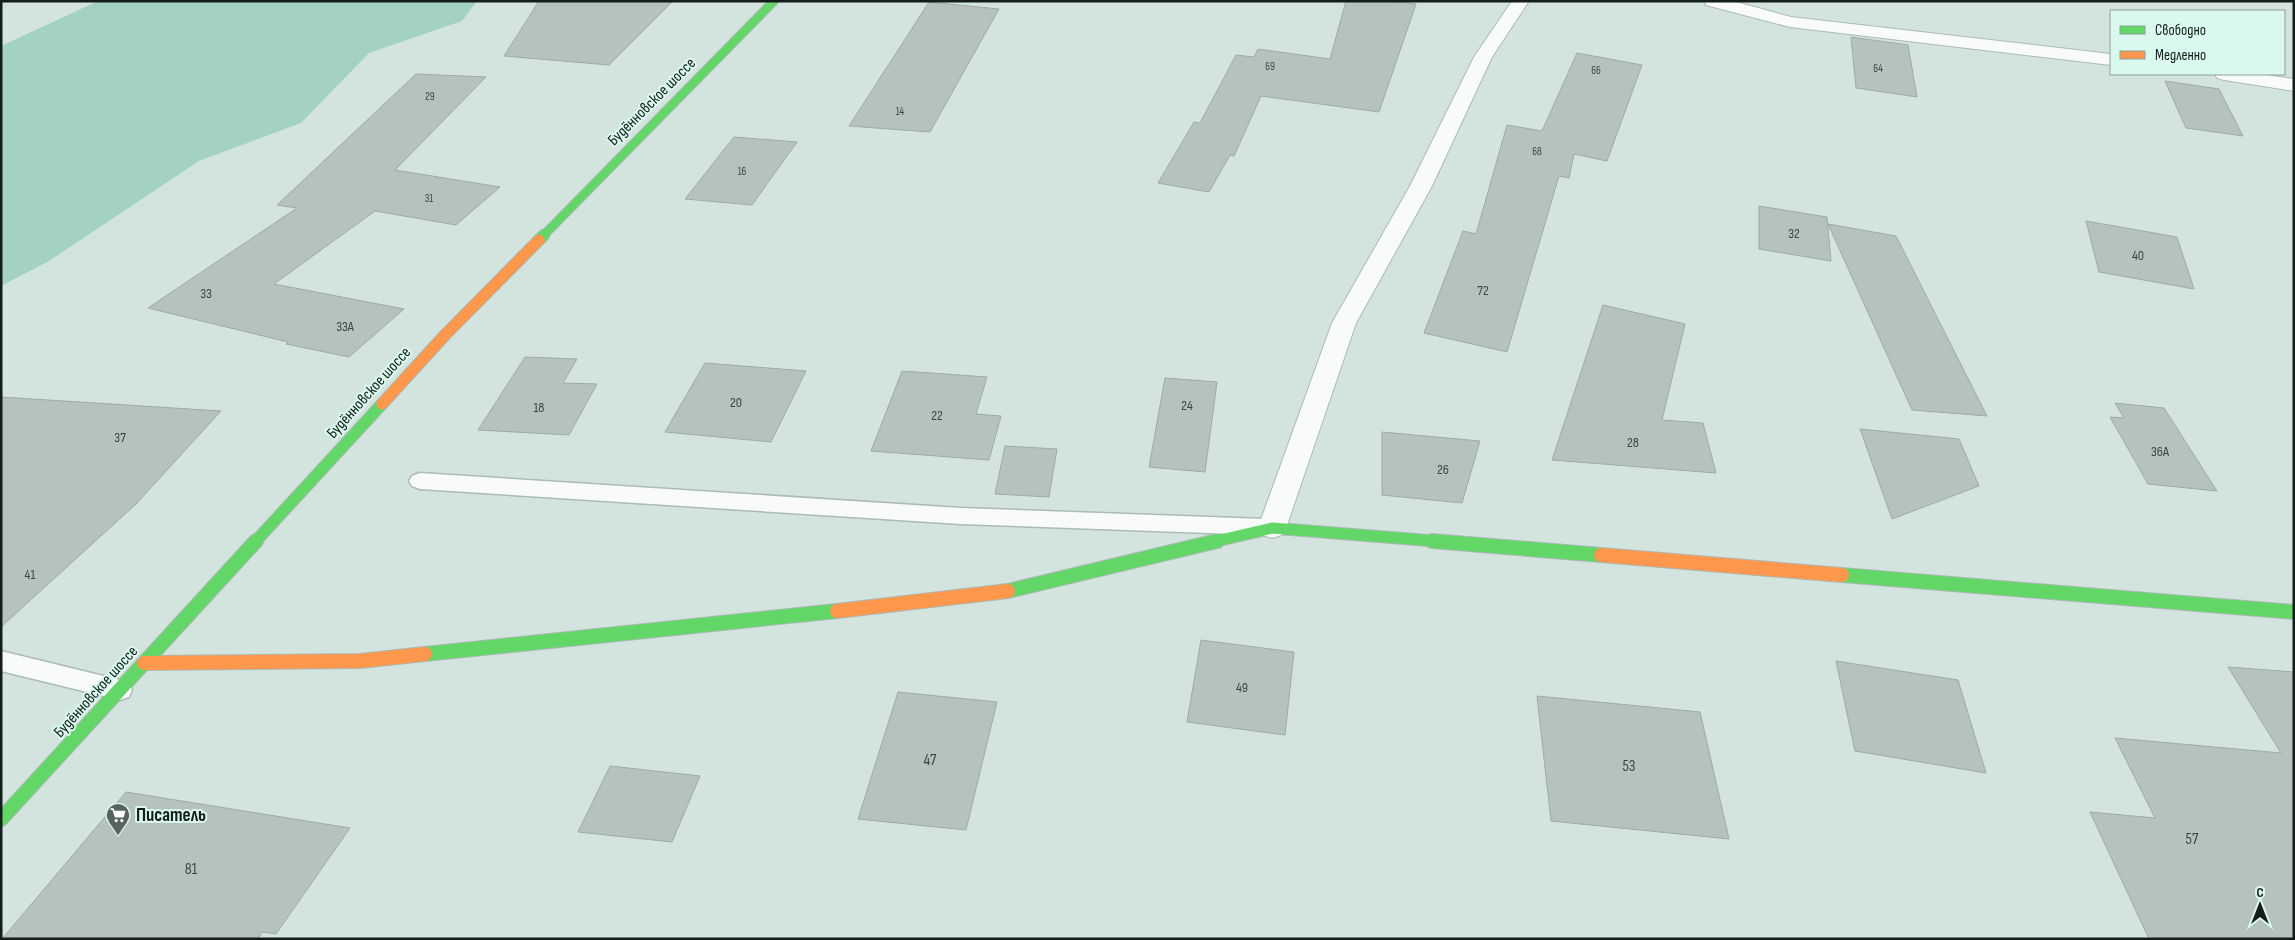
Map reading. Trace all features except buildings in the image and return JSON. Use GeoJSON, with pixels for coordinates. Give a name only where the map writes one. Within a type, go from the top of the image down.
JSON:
{"type":"FeatureCollection","features":[{"type":"Feature","properties":{"kind":"street","name":"Будённовское шоссе"},"geometry":{"type":"LineString","coordinates":[[1,819],[445,335],[774,1]]}},
{"type":"Feature","properties":{"kind":"street"},"geometry":{"type":"LineString","coordinates":[[1272,528],[1344,324],[1421,186],[1484,57],[1521,1]]}},
{"type":"Feature","properties":{"kind":"street"},"geometry":{"type":"LineString","coordinates":[[1712,1],[1790,22],[2110,60]]}},
{"type":"Feature","properties":{"kind":"street"},"geometry":{"type":"LineString","coordinates":[[2230,75],[2294,85]]}},
{"type":"Feature","properties":{"kind":"street"},"geometry":{"type":"LineString","coordinates":[[144,663],[360,662],[993,594],[1272,528],[2294,612]]}},
{"type":"Feature","properties":{"kind":"lane"},"geometry":{"type":"LineString","coordinates":[[420,481],[960,516],[1272,528]]}},
{"type":"Feature","properties":{"kind":"lane"},"geometry":{"type":"LineString","coordinates":[[1,662],[120,690]]}},
{"type":"Feature","properties":{"kind":"shaded area"},"geometry":{"type":"Polygon","coordinates":[[[98,1],[477,1],[462,21],[369,53],[301,123],[199,161],[49,261],[1,286],[1,46],[98,1]]]}},
{"type":"Feature","properties":{"kind":"traffic: fast"},"geometry":{"type":"LineString","coordinates":[[539,240],[774,1]]}},
{"type":"Feature","properties":{"kind":"traffic: fast"},"geometry":{"type":"LineString","coordinates":[[1,819],[382,404]]}},
{"type":"Feature","properties":{"kind":"traffic: fast"},"geometry":{"type":"LineString","coordinates":[[1008,591],[1272,528],[1601,555]]}},
{"type":"Feature","properties":{"kind":"traffic: fast"},"geometry":{"type":"LineString","coordinates":[[1842,575],[2294,612]]}},
{"type":"Feature","properties":{"kind":"traffic: fast"},"geometry":{"type":"LineString","coordinates":[[425,654],[837,611]]}},
{"type":"Feature","properties":{"kind":"traffic: slow"},"geometry":{"type":"LineString","coordinates":[[382,404],[445,335],[539,240]]}},
{"type":"Feature","properties":{"kind":"traffic: slow"},"geometry":{"type":"LineString","coordinates":[[1601,555],[1842,575]]}},
{"type":"Feature","properties":{"kind":"traffic: slow"},"geometry":{"type":"LineString","coordinates":[[837,611],[1008,591]]}},
{"type":"Feature","properties":{"kind":"traffic: slow"},"geometry":{"type":"LineString","coordinates":[[144,663],[360,661],[425,654]]}},
{"type":"Feature","properties":{"kind":"place","name":"Писатель"},"geometry":{"type":"Point","coordinates":[118,836]}}]}
